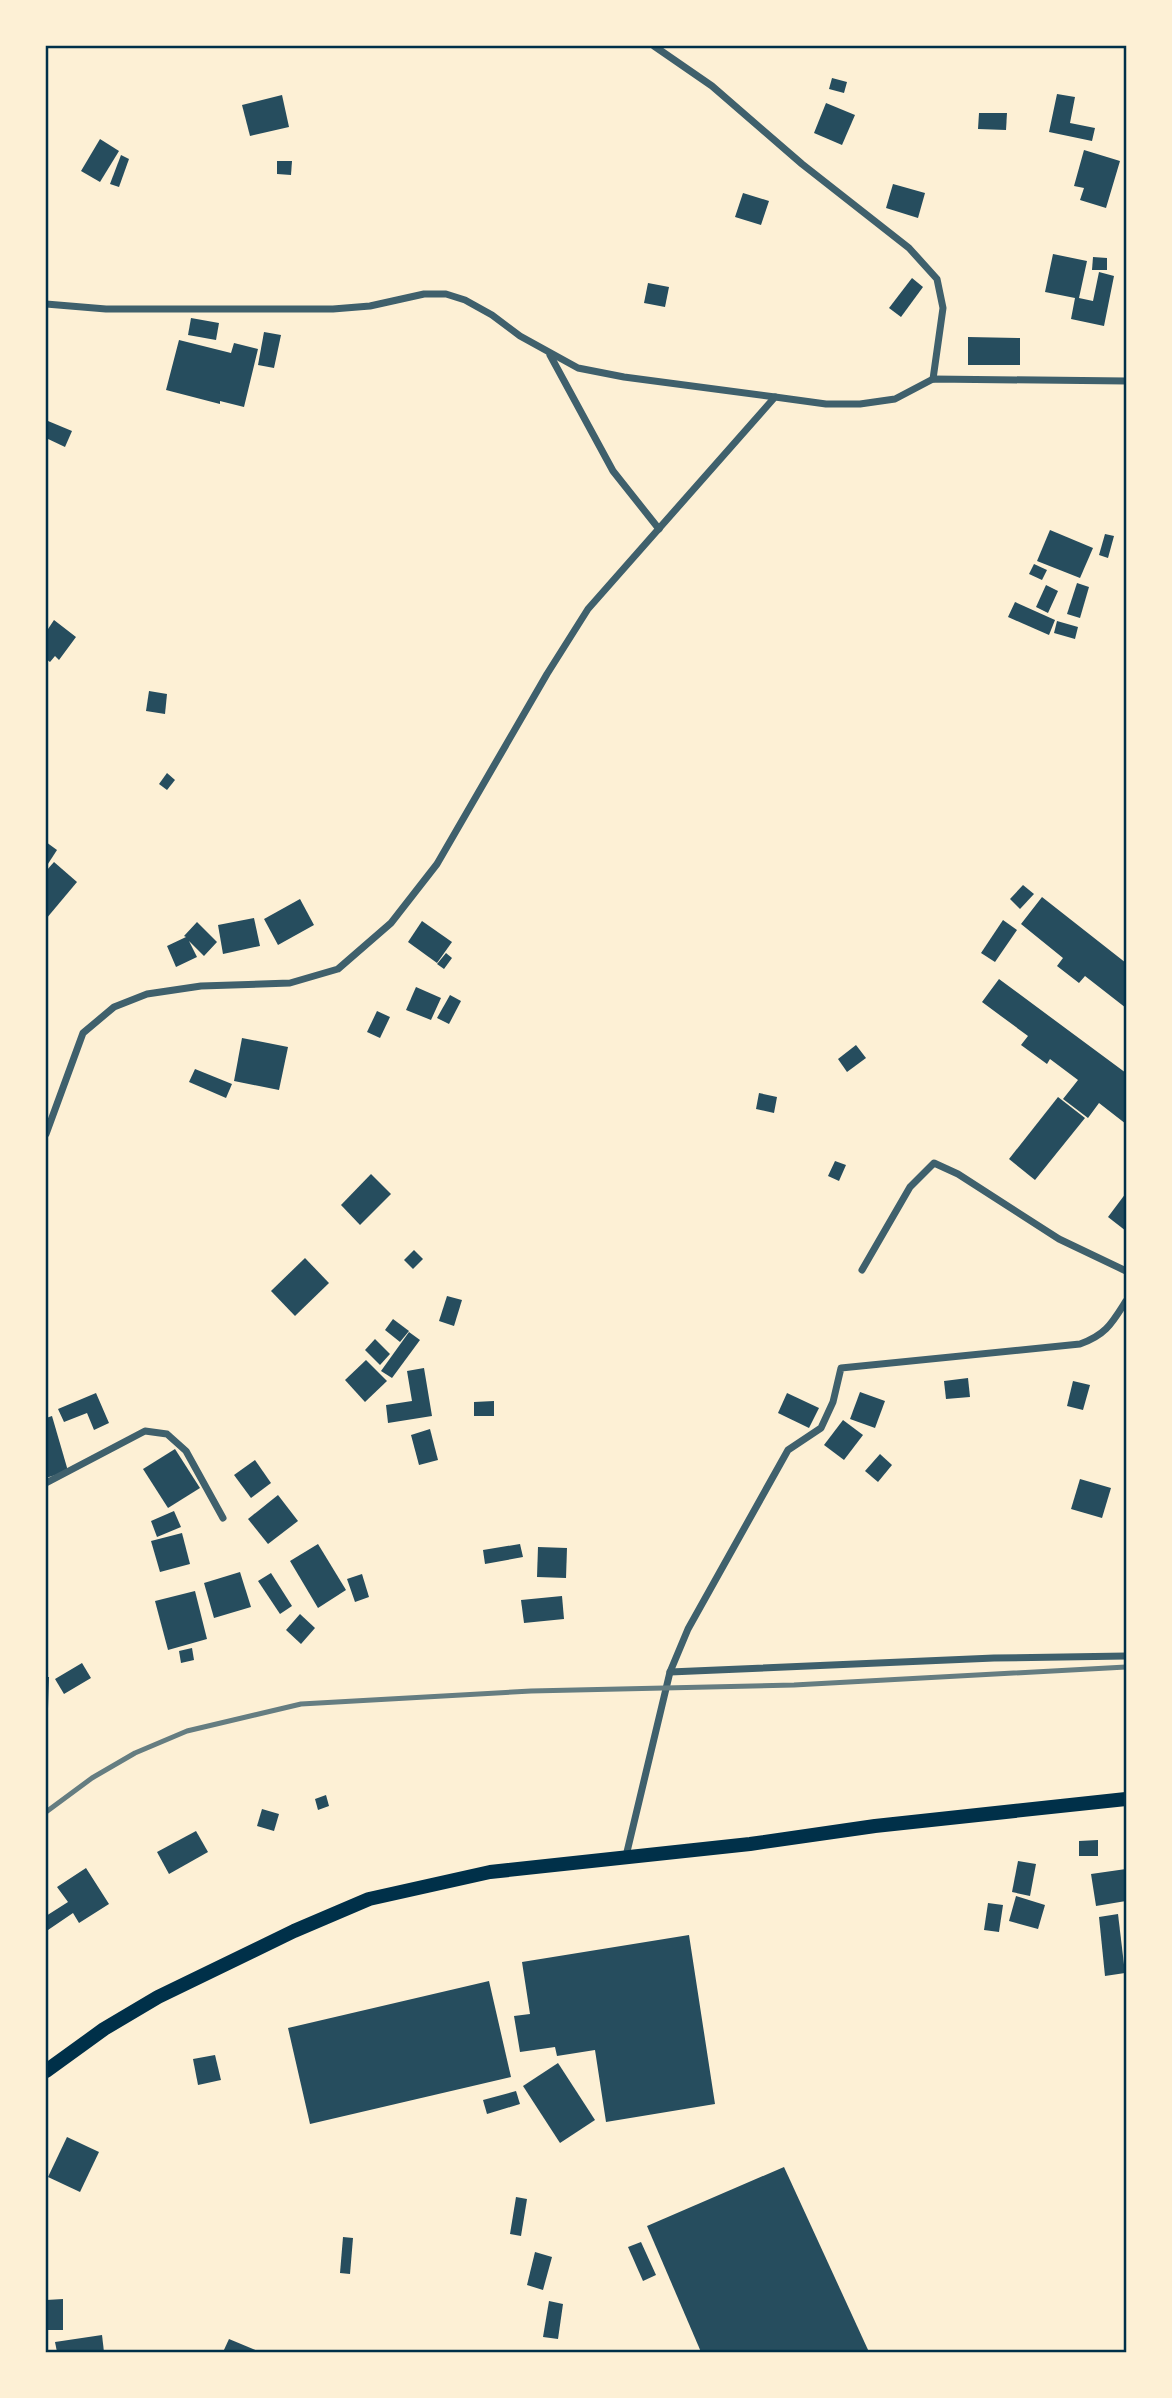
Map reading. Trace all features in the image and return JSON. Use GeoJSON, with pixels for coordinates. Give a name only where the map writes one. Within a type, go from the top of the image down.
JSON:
{"type":"FeatureCollection","features":[{"type":"Feature","properties":{"kind":"main road"},"geometry":{"type":"LineString","coordinates":[[46,2071],[104,2029],[158,1997],[294,1931],[369,1899],[490,1872],[1126,1799]]}},
{"type":"Feature","properties":{"kind":"street"},"geometry":{"type":"LineString","coordinates":[[654,46],[712,86],[802,164],[909,248],[937,279],[943,308],[933,379]]}},
{"type":"Feature","properties":{"kind":"street"},"geometry":{"type":"LineString","coordinates":[[46,304],[106,309],[333,309],[370,306],[424,294],[446,295],[465,300],[549,354],[578,368],[624,377],[826,404],[860,404],[895,399],[933,379],[1126,381]]}},
{"type":"Feature","properties":{"kind":"street"},"geometry":{"type":"LineString","coordinates":[[549,354],[613,471],[659,529]]}},
{"type":"Feature","properties":{"kind":"street"},"geometry":{"type":"LineString","coordinates":[[46,1134],[83,1033],[114,1007],[147,994],[201,986],[290,983],[338,969],[391,923],[437,864],[547,674],[588,609],[775,397]]}},
{"type":"Feature","properties":{"kind":"street"},"geometry":{"type":"LineString","coordinates":[[862,1270],[910,1187],[934,1163],[958,1174],[1059,1239],[1126,1271]]}},
{"type":"Feature","properties":{"kind":"street"},"geometry":{"type":"LineString","coordinates":[[626,1857],[670,1672],[688,1629],[788,1450],[821,1428],[833,1402],[841,1368],[1080,1344],[1094,1339],[1108,1329],[1126,1301]]}},
{"type":"Feature","properties":{"kind":"street"},"geometry":{"type":"LineString","coordinates":[[46,1483],[145,1431],[167,1434],[186,1451],[223,1518]]}},
{"type":"Feature","properties":{"kind":"street"},"geometry":{"type":"LineString","coordinates":[[670,1672],[993,1658],[1126,1656]]}},
{"type":"Feature","properties":{"kind":"building"},"geometry":{"type":"Polygon","coordinates":[[[832,78],[847,82],[844,93],[829,89],[832,78]]]}},
{"type":"Feature","properties":{"kind":"building"},"geometry":{"type":"Polygon","coordinates":[[[1057,94],[1075,97],[1070,123],[1095,128],[1092,141],[1049,132],[1057,94]]]}},
{"type":"Feature","properties":{"kind":"building"},"geometry":{"type":"Polygon","coordinates":[[[282,95],[289,127],[250,136],[242,105],[282,95]]]}},
{"type":"Feature","properties":{"kind":"building"},"geometry":{"type":"Polygon","coordinates":[[[826,103],[855,115],[842,145],[814,133],[826,103]]]}},
{"type":"Feature","properties":{"kind":"building"},"geometry":{"type":"Polygon","coordinates":[[[979,113],[1007,113],[1006,130],[978,129],[979,113]]]}},
{"type":"Feature","properties":{"kind":"building"},"geometry":{"type":"Polygon","coordinates":[[[100,139],[119,151],[100,182],[81,171],[100,139]]]}},
{"type":"Feature","properties":{"kind":"building"},"geometry":{"type":"Polygon","coordinates":[[[1084,150],[1120,161],[1106,208],[1080,200],[1084,188],[1074,186],[1084,150]]]}},
{"type":"Feature","properties":{"kind":"building"},"geometry":{"type":"Polygon","coordinates":[[[121,155],[129,159],[119,187],[110,184],[121,155]]]}},
{"type":"Feature","properties":{"kind":"building"},"geometry":{"type":"Polygon","coordinates":[[[277,161],[292,161],[291,175],[277,174],[277,161]]]}},
{"type":"Feature","properties":{"kind":"building"},"geometry":{"type":"Polygon","coordinates":[[[893,184],[925,193],[918,218],[886,208],[893,184]]]}},
{"type":"Feature","properties":{"kind":"building"},"geometry":{"type":"Polygon","coordinates":[[[743,193],[769,201],[761,225],[735,217],[743,193]]]}},
{"type":"Feature","properties":{"kind":"building"},"geometry":{"type":"Polygon","coordinates":[[[1053,254],[1087,261],[1079,298],[1093,301],[1099,272],[1114,276],[1104,326],[1071,319],[1075,298],[1045,292],[1053,254]]]}},
{"type":"Feature","properties":{"kind":"building"},"geometry":{"type":"Polygon","coordinates":[[[1093,257],[1107,258],[1107,270],[1092,270],[1093,257]]]}},
{"type":"Feature","properties":{"kind":"building"},"geometry":{"type":"Polygon","coordinates":[[[912,278],[923,287],[901,317],[889,308],[912,278]]]}},
{"type":"Feature","properties":{"kind":"building"},"geometry":{"type":"Polygon","coordinates":[[[648,283],[669,287],[665,307],[644,303],[648,283]]]}},
{"type":"Feature","properties":{"kind":"building"},"geometry":{"type":"Polygon","coordinates":[[[191,318],[219,323],[216,340],[188,335],[191,318]]]}},
{"type":"Feature","properties":{"kind":"building"},"geometry":{"type":"Polygon","coordinates":[[[264,332],[281,335],[274,368],[258,365],[264,332]]]}},
{"type":"Feature","properties":{"kind":"building"},"geometry":{"type":"Polygon","coordinates":[[[968,337],[1020,338],[1020,365],[968,365],[968,337]]]}},
{"type":"Feature","properties":{"kind":"building"},"geometry":{"type":"Polygon","coordinates":[[[179,340],[231,353],[234,343],[258,349],[244,407],[220,401],[220,404],[166,390],[179,340]]]}},
{"type":"Feature","properties":{"kind":"building"},"geometry":{"type":"Polygon","coordinates":[[[48,421],[72,431],[65,447],[46,438],[48,421]]]}},
{"type":"Feature","properties":{"kind":"building"},"geometry":{"type":"Polygon","coordinates":[[[1050,530],[1093,548],[1080,578],[1037,561],[1050,530]]]}},
{"type":"Feature","properties":{"kind":"building"},"geometry":{"type":"Polygon","coordinates":[[[1105,534],[1114,536],[1108,558],[1099,555],[1105,534]]]}},
{"type":"Feature","properties":{"kind":"building"},"geometry":{"type":"Polygon","coordinates":[[[1034,564],[1047,570],[1042,580],[1029,574],[1034,564]]]}},
{"type":"Feature","properties":{"kind":"building"},"geometry":{"type":"Polygon","coordinates":[[[1077,583],[1089,587],[1080,618],[1067,614],[1077,583]]]}},
{"type":"Feature","properties":{"kind":"building"},"geometry":{"type":"Polygon","coordinates":[[[1046,585],[1058,591],[1048,613],[1036,607],[1046,585]]]}},
{"type":"Feature","properties":{"kind":"building"},"geometry":{"type":"Polygon","coordinates":[[[1015,602],[1055,620],[1049,635],[1008,617],[1015,602]]]}},
{"type":"Feature","properties":{"kind":"building"},"geometry":{"type":"Polygon","coordinates":[[[54,620],[76,637],[59,660],[55,656],[50,662],[46,659],[46,632],[54,620]]]}},
{"type":"Feature","properties":{"kind":"building"},"geometry":{"type":"Polygon","coordinates":[[[1057,621],[1078,627],[1075,639],[1054,633],[1057,621]]]}},
{"type":"Feature","properties":{"kind":"building"},"geometry":{"type":"Polygon","coordinates":[[[149,691],[167,694],[165,714],[146,711],[149,691]]]}},
{"type":"Feature","properties":{"kind":"building"},"geometry":{"type":"Polygon","coordinates":[[[167,773],[175,780],[167,790],[159,784],[167,773]]]}},
{"type":"Feature","properties":{"kind":"building"},"geometry":{"type":"Polygon","coordinates":[[[46,842],[57,850],[46,867],[46,842]]]}},
{"type":"Feature","properties":{"kind":"building"},"geometry":{"type":"Polygon","coordinates":[[[54,862],[77,882],[46,919],[46,871],[54,862]]]}},
{"type":"Feature","properties":{"kind":"building"},"geometry":{"type":"Polygon","coordinates":[[[1023,885],[1034,894],[1020,909],[1010,899],[1023,885]]]}},
{"type":"Feature","properties":{"kind":"building"},"geometry":{"type":"Polygon","coordinates":[[[1042,897],[1126,963],[1126,1008],[1085,976],[1079,983],[1057,966],[1063,958],[1021,924],[1042,897]]]}},
{"type":"Feature","properties":{"kind":"building"},"geometry":{"type":"Polygon","coordinates":[[[300,899],[314,925],[278,945],[264,919],[300,899]]]}},
{"type":"Feature","properties":{"kind":"building"},"geometry":{"type":"Polygon","coordinates":[[[254,918],[260,946],[223,954],[218,925],[254,918]]]}},
{"type":"Feature","properties":{"kind":"building"},"geometry":{"type":"Polygon","coordinates":[[[1003,920],[1017,930],[995,962],[981,953],[1003,920]]]}},
{"type":"Feature","properties":{"kind":"building"},"geometry":{"type":"Polygon","coordinates":[[[422,921],[452,942],[437,963],[408,942],[422,921]]]}},
{"type":"Feature","properties":{"kind":"building"},"geometry":{"type":"Polygon","coordinates":[[[197,922],[217,942],[204,956],[189,941],[197,957],[176,967],[167,946],[186,937],[184,936],[197,922]]]}},
{"type":"Feature","properties":{"kind":"building"},"geometry":{"type":"Polygon","coordinates":[[[446,953],[452,958],[444,969],[437,964],[446,953]]]}},
{"type":"Feature","properties":{"kind":"building"},"geometry":{"type":"Polygon","coordinates":[[[999,979],[1126,1073],[1126,1124],[1099,1103],[1088,1118],[1063,1099],[1078,1080],[1050,1059],[1047,1064],[1021,1045],[1028,1036],[982,1002],[999,979]]]}},
{"type":"Feature","properties":{"kind":"building"},"geometry":{"type":"Polygon","coordinates":[[[416,987],[441,998],[431,1020],[406,1010],[416,987]]]}},
{"type":"Feature","properties":{"kind":"building"},"geometry":{"type":"Polygon","coordinates":[[[450,995],[461,1001],[449,1024],[437,1018],[450,995]]]}},
{"type":"Feature","properties":{"kind":"building"},"geometry":{"type":"Polygon","coordinates":[[[377,1011],[390,1017],[380,1038],[367,1032],[377,1011]]]}},
{"type":"Feature","properties":{"kind":"building"},"geometry":{"type":"Polygon","coordinates":[[[242,1038],[288,1047],[279,1090],[234,1081],[242,1038]]]}},
{"type":"Feature","properties":{"kind":"building"},"geometry":{"type":"Polygon","coordinates":[[[856,1045],[866,1058],[847,1072],[838,1059],[856,1045]]]}},
{"type":"Feature","properties":{"kind":"building"},"geometry":{"type":"Polygon","coordinates":[[[195,1069],[232,1084],[226,1098],[189,1082],[195,1069]]]}},
{"type":"Feature","properties":{"kind":"building"},"geometry":{"type":"Polygon","coordinates":[[[759,1093],[777,1097],[774,1113],[756,1109],[759,1093]]]}},
{"type":"Feature","properties":{"kind":"building"},"geometry":{"type":"Polygon","coordinates":[[[1058,1097],[1085,1118],[1035,1180],[1009,1159],[1058,1097]]]}},
{"type":"Feature","properties":{"kind":"building"},"geometry":{"type":"Polygon","coordinates":[[[835,1161],[846,1165],[839,1181],[828,1176],[835,1161]]]}},
{"type":"Feature","properties":{"kind":"building"},"geometry":{"type":"Polygon","coordinates":[[[371,1174],[391,1194],[360,1225],[341,1205],[371,1174]]]}},
{"type":"Feature","properties":{"kind":"building"},"geometry":{"type":"Polygon","coordinates":[[[1126,1193],[1126,1231],[1108,1217],[1126,1193]]]}},
{"type":"Feature","properties":{"kind":"building"},"geometry":{"type":"Polygon","coordinates":[[[414,1250],[423,1259],[413,1269],[404,1260],[414,1250]]]}},
{"type":"Feature","properties":{"kind":"building"},"geometry":{"type":"Polygon","coordinates":[[[305,1258],[329,1283],[295,1316],[271,1291],[305,1258]]]}},
{"type":"Feature","properties":{"kind":"building"},"geometry":{"type":"Polygon","coordinates":[[[447,1296],[462,1300],[454,1326],[439,1321],[447,1296]]]}},
{"type":"Feature","properties":{"kind":"building"},"geometry":{"type":"Polygon","coordinates":[[[393,1319],[409,1331],[400,1342],[385,1330],[393,1319]]]}},
{"type":"Feature","properties":{"kind":"building"},"geometry":{"type":"Polygon","coordinates":[[[409,1332],[420,1340],[392,1378],[381,1371],[409,1332]]]}},
{"type":"Feature","properties":{"kind":"building"},"geometry":{"type":"Polygon","coordinates":[[[375,1339],[390,1354],[380,1365],[365,1350],[375,1339]]]}},
{"type":"Feature","properties":{"kind":"building"},"geometry":{"type":"Polygon","coordinates":[[[366,1360],[387,1381],[365,1402],[345,1380],[366,1360]]]}},
{"type":"Feature","properties":{"kind":"building"},"geometry":{"type":"Polygon","coordinates":[[[424,1368],[432,1416],[388,1423],[386,1405],[412,1401],[407,1371],[424,1368]]]}},
{"type":"Feature","properties":{"kind":"building"},"geometry":{"type":"Polygon","coordinates":[[[968,1378],[970,1397],[946,1399],[944,1381],[968,1378]]]}},
{"type":"Feature","properties":{"kind":"building"},"geometry":{"type":"Polygon","coordinates":[[[1073,1381],[1090,1385],[1083,1410],[1067,1406],[1073,1381]]]}},
{"type":"Feature","properties":{"kind":"building"},"geometry":{"type":"Polygon","coordinates":[[[860,1392],[885,1401],[875,1428],[850,1419],[860,1392]]]}},
{"type":"Feature","properties":{"kind":"building"},"geometry":{"type":"Polygon","coordinates":[[[96,1393],[109,1423],[94,1430],[87,1413],[64,1422],[58,1409],[96,1393]]]}},
{"type":"Feature","properties":{"kind":"building"},"geometry":{"type":"Polygon","coordinates":[[[787,1393],[819,1408],[809,1428],[778,1413],[787,1393]]]}},
{"type":"Feature","properties":{"kind":"building"},"geometry":{"type":"Polygon","coordinates":[[[494,1401],[494,1416],[474,1416],[474,1402],[494,1401]]]}},
{"type":"Feature","properties":{"kind":"building"},"geometry":{"type":"Polygon","coordinates":[[[52,1416],[68,1471],[46,1478],[46,1418],[52,1416]]]}},
{"type":"Feature","properties":{"kind":"building"},"geometry":{"type":"Polygon","coordinates":[[[843,1420],[863,1435],[844,1460],[824,1445],[843,1420]]]}},
{"type":"Feature","properties":{"kind":"building"},"geometry":{"type":"Polygon","coordinates":[[[430,1429],[438,1460],[419,1465],[411,1435],[430,1429]]]}},
{"type":"Feature","properties":{"kind":"building"},"geometry":{"type":"Polygon","coordinates":[[[175,1449],[200,1488],[168,1508],[143,1469],[175,1449]]]}},
{"type":"Feature","properties":{"kind":"building"},"geometry":{"type":"Polygon","coordinates":[[[880,1454],[892,1465],[878,1482],[865,1471],[880,1454]]]}},
{"type":"Feature","properties":{"kind":"building"},"geometry":{"type":"Polygon","coordinates":[[[255,1460],[271,1483],[251,1498],[234,1475],[255,1460]]]}},
{"type":"Feature","properties":{"kind":"building"},"geometry":{"type":"Polygon","coordinates":[[[1080,1479],[1111,1488],[1102,1518],[1071,1509],[1080,1479]]]}},
{"type":"Feature","properties":{"kind":"building"},"geometry":{"type":"Polygon","coordinates":[[[278,1495],[298,1521],[268,1544],[248,1519],[278,1495]]]}},
{"type":"Feature","properties":{"kind":"building"},"geometry":{"type":"Polygon","coordinates":[[[174,1511],[181,1527],[157,1537],[151,1521],[174,1511]]]}},
{"type":"Feature","properties":{"kind":"building"},"geometry":{"type":"Polygon","coordinates":[[[182,1533],[190,1564],[160,1572],[151,1541],[182,1533]]]}},
{"type":"Feature","properties":{"kind":"building"},"geometry":{"type":"Polygon","coordinates":[[[318,1544],[346,1590],[318,1608],[290,1561],[318,1544]]]}},
{"type":"Feature","properties":{"kind":"building"},"geometry":{"type":"Polygon","coordinates":[[[520,1544],[523,1557],[485,1564],[483,1550],[520,1544]]]}},
{"type":"Feature","properties":{"kind":"building"},"geometry":{"type":"Polygon","coordinates":[[[538,1547],[567,1548],[566,1578],[537,1577],[538,1547]]]}},
{"type":"Feature","properties":{"kind":"building"},"geometry":{"type":"Polygon","coordinates":[[[240,1572],[251,1607],[214,1618],[204,1583],[240,1572]]]}},
{"type":"Feature","properties":{"kind":"building"},"geometry":{"type":"Polygon","coordinates":[[[271,1573],[292,1606],[280,1614],[258,1581],[271,1573]]]}},
{"type":"Feature","properties":{"kind":"building"},"geometry":{"type":"Polygon","coordinates":[[[362,1574],[369,1597],[355,1602],[347,1579],[362,1574]]]}},
{"type":"Feature","properties":{"kind":"building"},"geometry":{"type":"Polygon","coordinates":[[[195,1591],[207,1639],[168,1650],[155,1601],[195,1591]]]}},
{"type":"Feature","properties":{"kind":"building"},"geometry":{"type":"Polygon","coordinates":[[[562,1596],[564,1619],[524,1623],[521,1600],[562,1596]]]}},
{"type":"Feature","properties":{"kind":"building"},"geometry":{"type":"Polygon","coordinates":[[[300,1614],[315,1628],[301,1644],[286,1630],[300,1614]]]}},
{"type":"Feature","properties":{"kind":"building"},"geometry":{"type":"Polygon","coordinates":[[[192,1648],[194,1660],[181,1663],[179,1651],[192,1648]]]}},
{"type":"Feature","properties":{"kind":"building"},"geometry":{"type":"Polygon","coordinates":[[[82,1663],[91,1678],[64,1694],[55,1679],[82,1663]]]}},
{"type":"Feature","properties":{"kind":"building"},"geometry":{"type":"Polygon","coordinates":[[[46,1677],[49,1677],[48,1708],[46,1708],[46,1677]]]}},
{"type":"Feature","properties":{"kind":"building"},"geometry":{"type":"Polygon","coordinates":[[[326,1795],[329,1806],[318,1810],[315,1799],[326,1795]]]}},
{"type":"Feature","properties":{"kind":"building"},"geometry":{"type":"Polygon","coordinates":[[[262,1809],[279,1814],[274,1831],[257,1826],[262,1809]]]}},
{"type":"Feature","properties":{"kind":"building"},"geometry":{"type":"Polygon","coordinates":[[[196,1831],[208,1852],[169,1874],[157,1852],[196,1831]]]}},
{"type":"Feature","properties":{"kind":"building"},"geometry":{"type":"Polygon","coordinates":[[[1098,1840],[1098,1856],[1079,1856],[1079,1841],[1098,1840]]]}},
{"type":"Feature","properties":{"kind":"building"},"geometry":{"type":"Polygon","coordinates":[[[1018,1861],[1036,1864],[1030,1896],[1012,1892],[1018,1861]]]}},
{"type":"Feature","properties":{"kind":"building"},"geometry":{"type":"Polygon","coordinates":[[[86,1868],[109,1904],[79,1923],[73,1913],[48,1930],[46,1916],[68,1902],[57,1887],[86,1868]]]}},
{"type":"Feature","properties":{"kind":"building"},"geometry":{"type":"Polygon","coordinates":[[[1126,1869],[1126,1901],[1096,1906],[1091,1874],[1126,1869]]]}},
{"type":"Feature","properties":{"kind":"building"},"geometry":{"type":"Polygon","coordinates":[[[1016,1896],[1045,1905],[1038,1929],[1009,1921],[1016,1896]]]}},
{"type":"Feature","properties":{"kind":"building"},"geometry":{"type":"Polygon","coordinates":[[[988,1903],[1003,1905],[999,1932],[984,1930],[988,1903]]]}},
{"type":"Feature","properties":{"kind":"building"},"geometry":{"type":"Polygon","coordinates":[[[1118,1914],[1125,1973],[1105,1976],[1099,1917],[1118,1914]]]}},
{"type":"Feature","properties":{"kind":"building"},"geometry":{"type":"Polygon","coordinates":[[[689,1935],[715,2104],[606,2122],[595,2050],[557,2056],[555,2047],[520,2052],[514,2016],[530,2014],[522,1962],[689,1935]]]}},
{"type":"Feature","properties":{"kind":"building"},"geometry":{"type":"Polygon","coordinates":[[[489,1981],[511,2077],[310,2124],[288,2028],[489,1981]]]}},
{"type":"Feature","properties":{"kind":"building"},"geometry":{"type":"Polygon","coordinates":[[[215,2055],[221,2080],[198,2085],[193,2059],[215,2055]]]}},
{"type":"Feature","properties":{"kind":"building"},"geometry":{"type":"Polygon","coordinates":[[[558,2063],[595,2120],[560,2143],[523,2086],[558,2063]]]}},
{"type":"Feature","properties":{"kind":"building"},"geometry":{"type":"Polygon","coordinates":[[[516,2091],[520,2104],[487,2114],[483,2100],[516,2091]]]}},
{"type":"Feature","properties":{"kind":"building"},"geometry":{"type":"Polygon","coordinates":[[[67,2137],[99,2152],[80,2192],[48,2177],[67,2137]]]}},
{"type":"Feature","properties":{"kind":"building"},"geometry":{"type":"Polygon","coordinates":[[[784,2167],[869,2352],[701,2352],[647,2226],[784,2167]]]}},
{"type":"Feature","properties":{"kind":"building"},"geometry":{"type":"Polygon","coordinates":[[[516,2197],[527,2199],[521,2236],[510,2234],[516,2197]]]}},
{"type":"Feature","properties":{"kind":"building"},"geometry":{"type":"Polygon","coordinates":[[[343,2237],[353,2238],[350,2274],[340,2273],[343,2237]]]}},
{"type":"Feature","properties":{"kind":"building"},"geometry":{"type":"Polygon","coordinates":[[[641,2242],[656,2275],[643,2281],[628,2247],[641,2242]]]}},
{"type":"Feature","properties":{"kind":"building"},"geometry":{"type":"Polygon","coordinates":[[[535,2252],[552,2257],[543,2290],[527,2285],[535,2252]]]}},
{"type":"Feature","properties":{"kind":"building"},"geometry":{"type":"Polygon","coordinates":[[[63,2299],[63,2330],[46,2330],[46,2300],[63,2299]]]}},
{"type":"Feature","properties":{"kind":"building"},"geometry":{"type":"Polygon","coordinates":[[[549,2301],[563,2304],[558,2339],[543,2337],[549,2301]]]}},
{"type":"Feature","properties":{"kind":"building"},"geometry":{"type":"Polygon","coordinates":[[[102,2335],[104,2352],[57,2352],[55,2342],[102,2335]]]}},
{"type":"Feature","properties":{"kind":"building"},"geometry":{"type":"Polygon","coordinates":[[[229,2339],[260,2352],[223,2352],[229,2339]]]}},
{"type":"Feature","properties":{"kind":"railway"},"geometry":{"type":"LineString","coordinates":[[46,1812],[92,1778],[135,1753],[187,1731],[301,1704],[531,1691],[794,1685],[1126,1667]]}}]}
